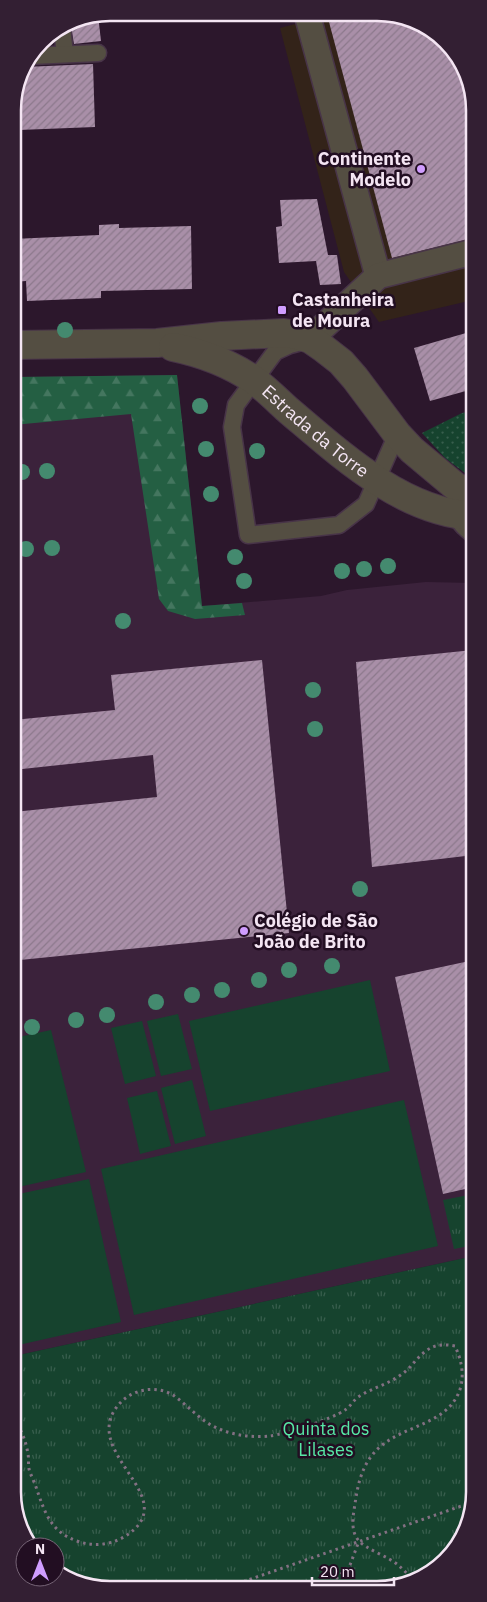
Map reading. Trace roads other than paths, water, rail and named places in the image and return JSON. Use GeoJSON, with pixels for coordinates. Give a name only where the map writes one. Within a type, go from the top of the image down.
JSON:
{"type":"FeatureCollection","features":[{"type":"Feature","properties":{"kind":"street"},"geometry":{"type":"LineString","coordinates":[[309,21],[378,276]]}},
{"type":"Feature","properties":{"kind":"street"},"geometry":{"type":"LineString","coordinates":[[310,340],[378,276],[466,254]]}},
{"type":"Feature","properties":{"kind":"street","name":"Estrada da Torre"},"geometry":{"type":"LineString","coordinates":[[21,345],[157,343],[222,336],[284,333],[296,335],[310,340],[340,362],[412,450],[440,475],[466,492]]}},
{"type":"Feature","properties":{"kind":"street","name":"Estrada da Torre"},"geometry":{"type":"LineString","coordinates":[[157,343],[198,352],[224,362],[254,380],[329,444],[377,480],[419,503],[462,514]]}},
{"type":"Feature","properties":{"kind":"lane"},"geometry":{"type":"LineString","coordinates":[[63,35],[65,54]]}},
{"type":"Feature","properties":{"kind":"lane"},"geometry":{"type":"LineString","coordinates":[[40,55],[98,53]]}},
{"type":"Feature","properties":{"kind":"lane","name":"Estrada da Torre"},"geometry":{"type":"LineString","coordinates":[[310,340],[290,344],[275,352],[236,405],[232,427],[248,535],[339,526],[366,504],[397,434]]}},
{"type":"Feature","properties":{"kind":"lane"},"geometry":{"type":"LineString","coordinates":[[462,514],[466,529]]}},
{"type":"Feature","properties":{"kind":"place","name":"Continente Modelo"},"geometry":{"type":"Point","coordinates":[421,169]}},
{"type":"Feature","properties":{"kind":"place","name":"Castanheira de Moura"},"geometry":{"type":"Point","coordinates":[282,310]}},
{"type":"Feature","properties":{"kind":"place","name":"Colégio de São João de Brito"},"geometry":{"type":"Point","coordinates":[244,931]}},
{"type":"Feature","properties":{"kind":"park label","name":"Quinta dos Lilases"},"geometry":{"type":"Point","coordinates":[326,1439]}}]}
